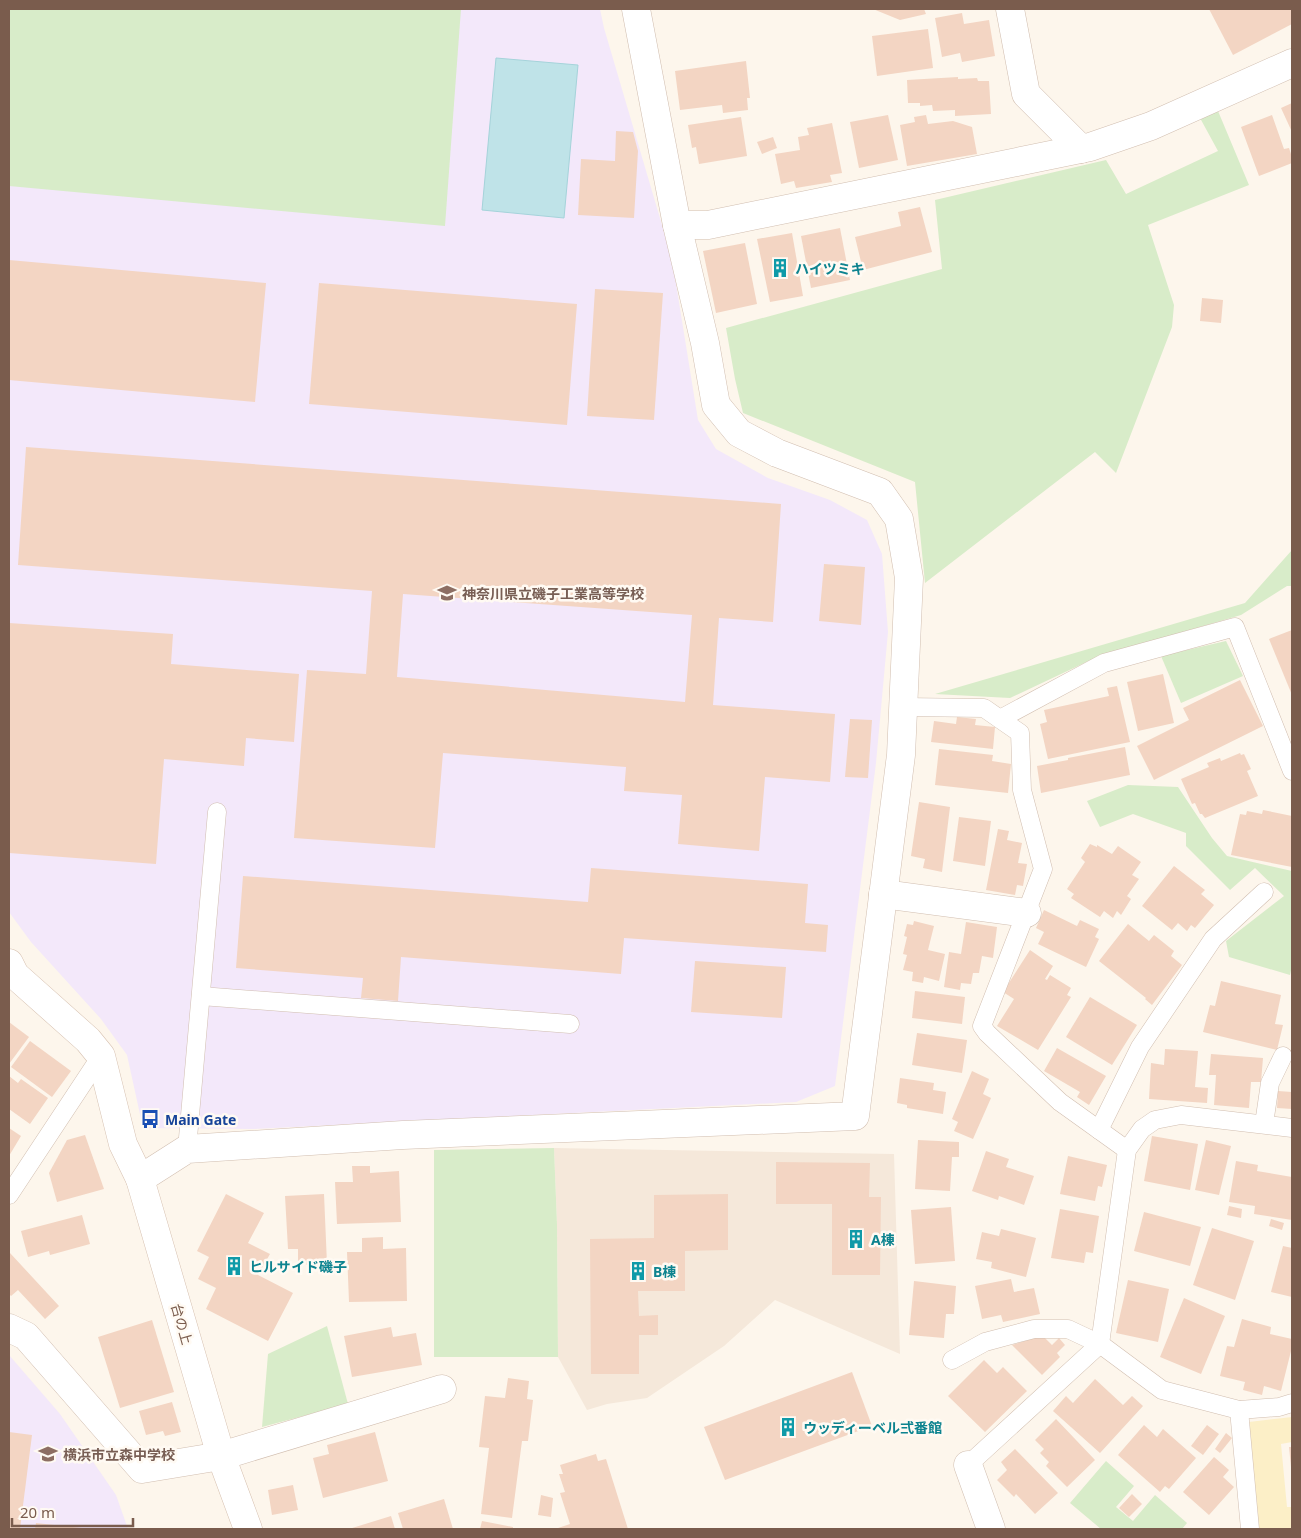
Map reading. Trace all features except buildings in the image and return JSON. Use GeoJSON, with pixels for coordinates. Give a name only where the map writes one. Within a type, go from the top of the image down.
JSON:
{"type":"FeatureCollection","features":[{"type":"Feature","properties":{"kind":"street"},"geometry":{"type":"LineString","coordinates":[[140,1179],[187,1149],[413,1134],[855,1116],[901,755],[909,578],[898,519],[880,492],[777,453],[739,433],[716,405],[705,343],[677,225],[636,9]]}},
{"type":"Feature","properties":{"kind":"street"},"geometry":{"type":"LineString","coordinates":[[1010,9],[1026,94],[1081,149]]}},
{"type":"Feature","properties":{"kind":"street"},"geometry":{"type":"LineString","coordinates":[[677,225],[708,225],[1090,147],[1151,126],[1292,63]]}},
{"type":"Feature","properties":{"kind":"street"},"geometry":{"type":"LineString","coordinates":[[883,894],[1027,913]]}},
{"type":"Feature","properties":{"kind":"street","name":"台の上"},"geometry":{"type":"LineString","coordinates":[[9,963],[15,975],[88,1040],[101,1056],[123,1144],[140,1179],[221,1456],[248,1529]]}},
{"type":"Feature","properties":{"kind":"street"},"geometry":{"type":"LineString","coordinates":[[9,1328],[26,1336],[142,1469],[221,1456],[442,1389]]}},
{"type":"Feature","properties":{"kind":"street"},"geometry":{"type":"LineString","coordinates":[[968,1466],[991,1529]]}},
{"type":"Feature","properties":{"kind":"lane"},"geometry":{"type":"LineString","coordinates":[[1000,719],[1104,663],[1235,627],[1292,771]]}},
{"type":"Feature","properties":{"kind":"lane"},"geometry":{"type":"LineString","coordinates":[[903,707],[984,708],[1020,732],[1022,790],[1043,870],[982,1026],[987,1033],[1060,1102],[1127,1150]]}},
{"type":"Feature","properties":{"kind":"lane"},"geometry":{"type":"LineString","coordinates":[[187,1149],[217,812]]}},
{"type":"Feature","properties":{"kind":"lane"},"geometry":{"type":"LineString","coordinates":[[1099,1130],[1140,1047],[1213,940],[1264,892]]}},
{"type":"Feature","properties":{"kind":"lane"},"geometry":{"type":"LineString","coordinates":[[201,996],[570,1024]]}},
{"type":"Feature","properties":{"kind":"lane"},"geometry":{"type":"LineString","coordinates":[[9,1195],[101,1056]]}},
{"type":"Feature","properties":{"kind":"lane"},"geometry":{"type":"LineString","coordinates":[[1264,1124],[1270,1083],[1283,1056]]}},
{"type":"Feature","properties":{"kind":"lane"},"geometry":{"type":"LineString","coordinates":[[968,1466],[1100,1344],[1127,1150],[1142,1129],[1155,1120],[1180,1115],[1292,1128]]}},
{"type":"Feature","properties":{"kind":"lane"},"geometry":{"type":"LineString","coordinates":[[952,1360],[985,1342],[1034,1329],[1068,1330],[1100,1344],[1162,1390],[1239,1410],[1279,1407],[1292,1404]]}},
{"type":"Feature","properties":{"kind":"lane"},"geometry":{"type":"LineString","coordinates":[[1239,1410],[1250,1529]]}},
{"type":"Feature","properties":{"kind":"shaded area","name":"神奈川県立磯子工業高等学校"},"geometry":{"type":"Polygon","coordinates":[[[9,9],[600,9],[672,259],[698,420],[716,449],[768,478],[830,500],[867,520],[882,554],[888,632],[876,763],[835,1086],[796,1102],[253,1129],[143,1128],[127,1055],[101,1019],[31,942],[9,912],[9,9]]]}},
{"type":"Feature","properties":{"kind":"shaded area"},"geometry":{"type":"Polygon","coordinates":[[[554,1148],[894,1154],[900,1354],[775,1300],[724,1346],[647,1398],[607,1404],[587,1410],[558,1357],[557,1224],[554,1148]]]}},
{"type":"Feature","properties":{"kind":"shaded area","name":"横浜市立森中学校"},"geometry":{"type":"Polygon","coordinates":[[[9,1355],[60,1414],[116,1495],[128,1529],[9,1529],[9,1355]]]}},
{"type":"Feature","properties":{"kind":"green space"},"geometry":{"type":"Polygon","coordinates":[[[9,9],[461,9],[445,226],[9,186],[9,9]]]}},
{"type":"Feature","properties":{"kind":"green space"},"geometry":{"type":"Polygon","coordinates":[[[1218,111],[1249,185],[1148,225],[1174,305],[1172,327],[1116,473],[1095,452],[925,583],[915,482],[743,413],[726,328],[942,269],[935,200],[1106,160],[1126,194],[1218,151],[1200,118],[1218,111]]]}},
{"type":"Feature","properties":{"kind":"green space"},"geometry":{"type":"Polygon","coordinates":[[[1292,550],[1292,586],[1287,586],[1241,615],[1097,657],[1010,698],[935,694],[1245,603],[1292,550]]]}},
{"type":"Feature","properties":{"kind":"green space"},"geometry":{"type":"Polygon","coordinates":[[[1226,641],[1243,676],[1181,703],[1161,656],[1226,641]]]}},
{"type":"Feature","properties":{"kind":"green space"},"geometry":{"type":"Polygon","coordinates":[[[1128,785],[1178,787],[1212,838],[1227,856],[1292,871],[1292,966],[1290,975],[1229,957],[1226,941],[1284,896],[1255,868],[1230,890],[1186,846],[1186,833],[1133,814],[1100,827],[1087,801],[1128,785]]]}},
{"type":"Feature","properties":{"kind":"green space"},"geometry":{"type":"Polygon","coordinates":[[[554,1148],[557,1224],[558,1357],[434,1357],[434,1150],[554,1148]]]}},
{"type":"Feature","properties":{"kind":"green space"},"geometry":{"type":"Polygon","coordinates":[[[327,1326],[348,1404],[262,1427],[268,1354],[327,1326]]]}},
{"type":"Feature","properties":{"kind":"green space"},"geometry":{"type":"Polygon","coordinates":[[[1106,1461],[1134,1486],[1116,1507],[1133,1521],[1155,1495],[1187,1523],[1182,1529],[1101,1529],[1070,1503],[1106,1461]]]}},
{"type":"Feature","properties":{"kind":"sand"},"geometry":{"type":"Polygon","coordinates":[[[1292,1417],[1292,1442],[1281,1444],[1287,1507],[1292,1507],[1292,1529],[1256,1529],[1249,1422],[1292,1417]]]}},
{"type":"Feature","properties":{"kind":"water"},"geometry":{"type":"Polygon","coordinates":[[[496,58],[578,65],[564,218],[482,210],[496,58]]]}},
{"type":"Feature","properties":{"kind":"place","name":"ハイツミキ"},"geometry":{"type":"Point","coordinates":[780,268]}},
{"type":"Feature","properties":{"kind":"place","name":"神奈川県立磯子工業高等学校"},"geometry":{"type":"Point","coordinates":[447,593]}},
{"type":"Feature","properties":{"kind":"place","name":"Main Gate"},"geometry":{"type":"Point","coordinates":[150,1119]}},
{"type":"Feature","properties":{"kind":"place","name":"A棟"},"geometry":{"type":"Point","coordinates":[856,1239]}},
{"type":"Feature","properties":{"kind":"place","name":"ヒルサイド磯子"},"geometry":{"type":"Point","coordinates":[234,1266]}},
{"type":"Feature","properties":{"kind":"place","name":"B棟"},"geometry":{"type":"Point","coordinates":[638,1271]}},
{"type":"Feature","properties":{"kind":"place","name":"ウッディーベル弍番館"},"geometry":{"type":"Point","coordinates":[788,1427]}},
{"type":"Feature","properties":{"kind":"place","name":"横浜市立森中学校"},"geometry":{"type":"Point","coordinates":[48,1454]}}]}
